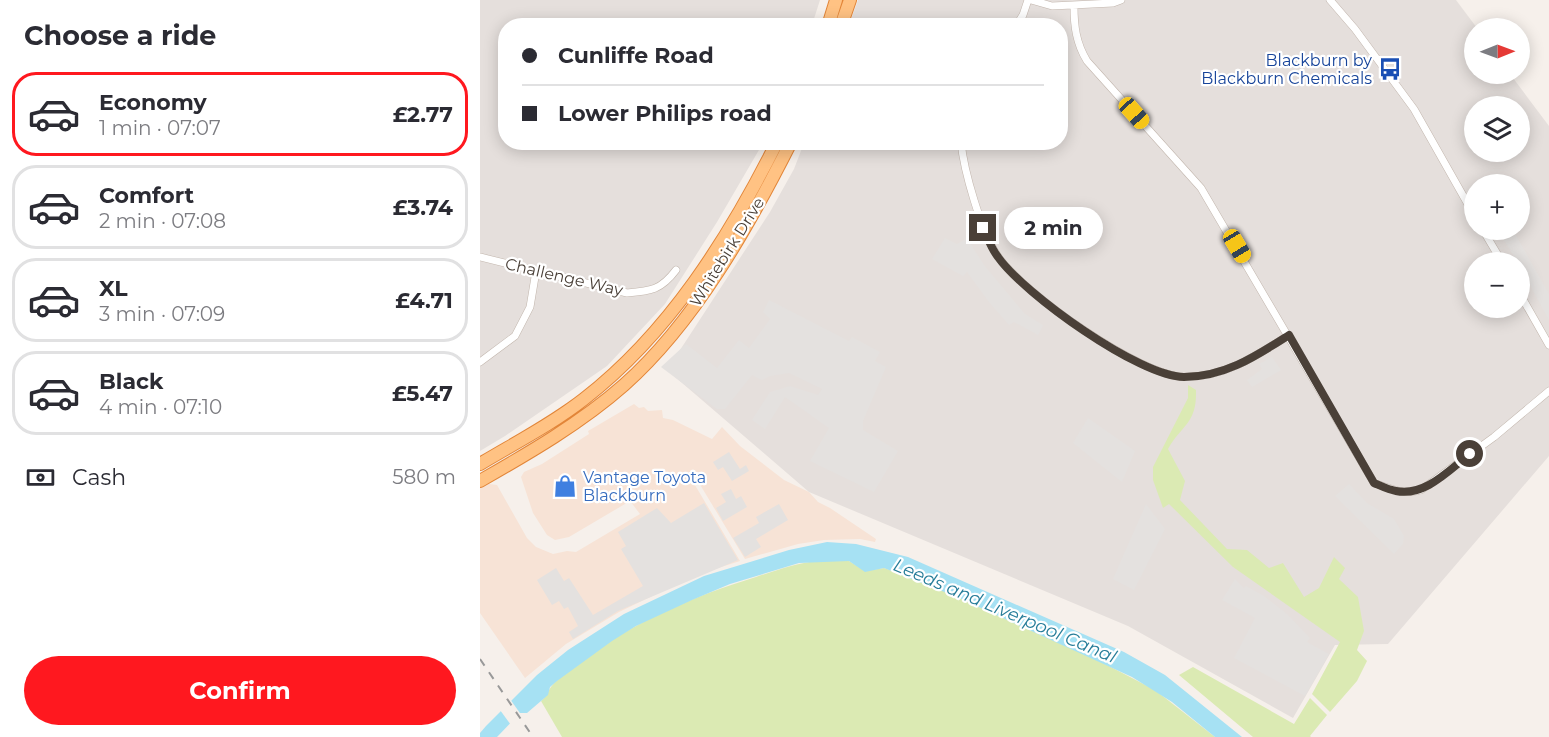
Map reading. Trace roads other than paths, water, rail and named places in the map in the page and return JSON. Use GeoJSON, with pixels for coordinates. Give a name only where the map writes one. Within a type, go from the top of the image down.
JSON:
{"type":"FeatureCollection","features":[{"type":"Feature","properties":{"kind":"highway"},"geometry":{"type":"LineString","coordinates":[[830,18],[836,0]]}},
{"type":"Feature","properties":{"kind":"highway"},"geometry":{"type":"LineString","coordinates":[[844,18],[850,0]]}},
{"type":"Feature","properties":{"kind":"highway","name":"Whitebirk Drive"},"geometry":{"type":"LineString","coordinates":[[480,464],[583,400],[619,370],[673,312],[718,245],[772,150]]}},
{"type":"Feature","properties":{"kind":"highway","name":"Whitebirk Drive"},"geometry":{"type":"LineString","coordinates":[[480,481],[585,415],[624,385],[651,358],[680,325],[712,280],[786,150]]}},
{"type":"Feature","properties":{"kind":"street"},"geometry":{"type":"LineString","coordinates":[[1021,18],[1029,0],[1052,6],[1074,6],[1113,3],[1121,0]]}},
{"type":"Feature","properties":{"kind":"street"},"geometry":{"type":"LineString","coordinates":[[1330,0],[1355,29],[1414,109],[1464,197]]}},
{"type":"Feature","properties":{"kind":"street"},"geometry":{"type":"LineString","coordinates":[[1074,6],[1078,41],[1087,61],[1201,188],[1374,483],[1397,491],[1414,492],[1427,486],[1494,437],[1549,391]]}},
{"type":"Feature","properties":{"kind":"street"},"geometry":{"type":"LineString","coordinates":[[962,150],[978,214],[998,257],[1018,280],[1042,301],[1133,361],[1168,375],[1199,376],[1223,372],[1255,357],[1289,335]]}},
{"type":"Feature","properties":{"kind":"street","name":"Challenge Way"},"geometry":{"type":"LineString","coordinates":[[480,257],[627,293],[648,291],[665,284],[676,270]]}},
{"type":"Feature","properties":{"kind":"street"},"geometry":{"type":"LineString","coordinates":[[480,362],[515,336],[530,308],[536,271]]}},
{"type":"Feature","properties":{"kind":"street"},"geometry":{"type":"LineString","coordinates":[[1530,312],[1549,345]]}},
{"type":"Feature","properties":{"kind":"water","name":"Leeds and Liverpool Canal"},"geometry":{"type":"Polygon","coordinates":[[[827,542],[856,544],[908,557],[1124,652],[1165,675],[1242,737],[1215,737],[1172,702],[1132,677],[957,597],[884,568],[865,572],[849,561],[799,563],[730,584],[636,626],[557,681],[550,687],[548,695],[527,713],[520,713],[497,737],[480,737],[480,733],[486,726],[537,675],[568,650],[624,614],[704,576],[789,550],[827,542]]]}},
{"type":"Feature","properties":{"kind":"railway"},"geometry":{"type":"LineString","coordinates":[[480,659],[533,737]]}},
{"type":"Feature","properties":{"kind":"place","name":"Blackburn by Blackburn Chemicals"},"geometry":{"type":"Point","coordinates":[1390,69]}},
{"type":"Feature","properties":{"kind":"place","name":"Vantage Toyota Blackburn"},"geometry":{"type":"Point","coordinates":[565,486]}}]}
